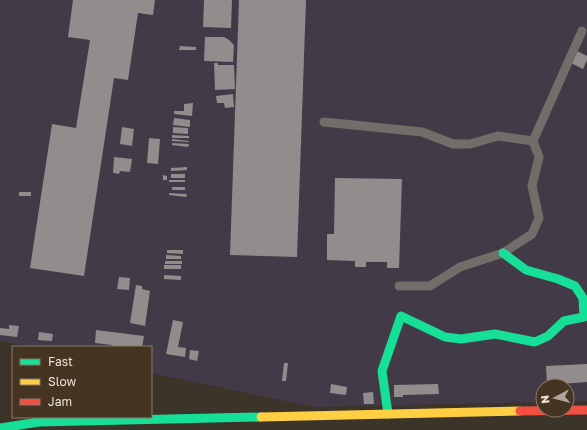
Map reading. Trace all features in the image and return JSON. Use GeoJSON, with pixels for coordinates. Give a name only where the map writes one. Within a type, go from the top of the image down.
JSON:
{"type":"FeatureCollection","features":[{"type":"Feature","properties":{"kind":"street"},"geometry":{"type":"LineString","coordinates":[[400,286],[430,286],[460,267],[503,253],[532,234],[539,218],[532,186],[539,157],[533,141],[582,31]]}},
{"type":"Feature","properties":{"kind":"street"},"geometry":{"type":"LineString","coordinates":[[324,122],[422,132],[454,144],[470,144],[498,136],[533,141]]}},
{"type":"Feature","properties":{"kind":"street"},"geometry":{"type":"LineString","coordinates":[[388,414],[382,371],[401,316],[445,337],[461,339],[495,334],[534,342],[548,336],[564,321],[585,317],[583,298],[575,286],[558,279],[526,270],[503,253]]}},
{"type":"Feature","properties":{"kind":"street"},"geometry":{"type":"LineString","coordinates":[[0,428],[40,422],[587,410]]}},
{"type":"Feature","properties":{"kind":"shaded area"},"geometry":{"type":"Polygon","coordinates":[[[0,0],[587,0],[587,401],[575,402],[575,378],[535,378],[535,402],[314,407],[152,373],[152,346],[25,346],[0,341],[0,0]]]}},
{"type":"Feature","properties":{"kind":"building"},"geometry":{"type":"Polygon","coordinates":[[[73,0],[155,0],[153,15],[138,13],[128,80],[114,78],[84,276],[30,268],[52,124],[76,128],[90,40],[68,37],[73,0]]]}},
{"type":"Feature","properties":{"kind":"building"},"geometry":{"type":"Polygon","coordinates":[[[204,0],[232,0],[231,28],[203,27],[204,0]]]}},
{"type":"Feature","properties":{"kind":"building"},"geometry":{"type":"Polygon","coordinates":[[[239,0],[306,0],[297,257],[230,255],[239,0]]]}},
{"type":"Feature","properties":{"kind":"building"},"geometry":{"type":"Polygon","coordinates":[[[205,37],[224,37],[229,40],[234,45],[233,62],[204,61],[205,37]]]}},
{"type":"Feature","properties":{"kind":"building"},"geometry":{"type":"Polygon","coordinates":[[[180,46],[196,47],[196,50],[179,50],[180,46]]]}},
{"type":"Feature","properties":{"kind":"building"},"geometry":{"type":"Polygon","coordinates":[[[577,51],[587,56],[583,69],[571,63],[577,51]]]}},
{"type":"Feature","properties":{"kind":"building"},"geometry":{"type":"Polygon","coordinates":[[[214,63],[218,63],[218,65],[234,65],[235,89],[215,90],[214,63]]]}},
{"type":"Feature","properties":{"kind":"building"},"geometry":{"type":"Polygon","coordinates":[[[233,94],[234,107],[225,108],[224,103],[217,103],[216,96],[233,94]]]}},
{"type":"Feature","properties":{"kind":"building"},"geometry":{"type":"Polygon","coordinates":[[[193,103],[192,116],[174,114],[174,111],[184,111],[184,104],[193,103]]]}},
{"type":"Feature","properties":{"kind":"building"},"geometry":{"type":"Polygon","coordinates":[[[174,118],[190,120],[190,127],[173,125],[174,118]]]}},
{"type":"Feature","properties":{"kind":"building"},"geometry":{"type":"Polygon","coordinates":[[[122,127],[134,129],[132,146],[120,144],[122,127]]]}},
{"type":"Feature","properties":{"kind":"building"},"geometry":{"type":"Polygon","coordinates":[[[173,127],[188,128],[188,134],[173,133],[173,127]]]}},
{"type":"Feature","properties":{"kind":"building"},"geometry":{"type":"Polygon","coordinates":[[[172,135],[189,136],[189,138],[172,138],[172,135]]]}},
{"type":"Feature","properties":{"kind":"building"},"geometry":{"type":"Polygon","coordinates":[[[149,138],[160,139],[158,164],[147,163],[149,138]]]}},
{"type":"Feature","properties":{"kind":"building"},"geometry":{"type":"Polygon","coordinates":[[[172,139],[189,141],[189,142],[172,141],[172,139]]]}},
{"type":"Feature","properties":{"kind":"building"},"geometry":{"type":"Polygon","coordinates":[[[172,143],[189,144],[188,147],[172,145],[172,143]]]}},
{"type":"Feature","properties":{"kind":"building"},"geometry":{"type":"Polygon","coordinates":[[[114,157],[132,159],[130,172],[120,171],[119,174],[113,173],[114,157]]]}},
{"type":"Feature","properties":{"kind":"building"},"geometry":{"type":"Polygon","coordinates":[[[187,167],[187,170],[171,171],[171,168],[187,167]]]}},
{"type":"Feature","properties":{"kind":"building"},"geometry":{"type":"Polygon","coordinates":[[[171,174],[185,174],[185,178],[171,178],[171,174]]]}},
{"type":"Feature","properties":{"kind":"building"},"geometry":{"type":"Polygon","coordinates":[[[163,175],[167,176],[167,180],[163,180],[163,175]]]}},
{"type":"Feature","properties":{"kind":"building"},"geometry":{"type":"Polygon","coordinates":[[[335,178],[402,179],[399,268],[387,268],[387,262],[366,262],[366,267],[355,267],[355,261],[327,260],[327,234],[334,234],[335,178]]]}},
{"type":"Feature","properties":{"kind":"building"},"geometry":{"type":"Polygon","coordinates":[[[169,180],[185,180],[185,182],[169,182],[169,180]]]}},
{"type":"Feature","properties":{"kind":"building"},"geometry":{"type":"Polygon","coordinates":[[[172,187],[185,187],[185,190],[172,190],[172,187]]]}},
{"type":"Feature","properties":{"kind":"building"},"geometry":{"type":"Polygon","coordinates":[[[19,192],[31,192],[31,196],[19,196],[19,192]]]}},
{"type":"Feature","properties":{"kind":"building"},"geometry":{"type":"Polygon","coordinates":[[[169,193],[187,194],[186,197],[169,195],[169,193]]]}},
{"type":"Feature","properties":{"kind":"building"},"geometry":{"type":"Polygon","coordinates":[[[167,250],[183,250],[183,254],[167,253],[167,250]]]}},
{"type":"Feature","properties":{"kind":"building"},"geometry":{"type":"Polygon","coordinates":[[[166,255],[181,256],[181,259],[166,259],[166,255]]]}},
{"type":"Feature","properties":{"kind":"building"},"geometry":{"type":"Polygon","coordinates":[[[165,261],[182,261],[182,264],[165,264],[165,261]]]}},
{"type":"Feature","properties":{"kind":"building"},"geometry":{"type":"Polygon","coordinates":[[[164,265],[181,265],[181,269],[164,269],[164,265]]]}},
{"type":"Feature","properties":{"kind":"building"},"geometry":{"type":"Polygon","coordinates":[[[164,275],[181,276],[181,280],[164,279],[164,275]]]}},
{"type":"Feature","properties":{"kind":"building"},"geometry":{"type":"Polygon","coordinates":[[[119,277],[130,278],[129,290],[117,289],[119,277]]]}},
{"type":"Feature","properties":{"kind":"building"},"geometry":{"type":"Polygon","coordinates":[[[136,285],[142,286],[142,289],[150,291],[145,326],[130,323],[136,285]]]}},
{"type":"Feature","properties":{"kind":"building"},"geometry":{"type":"Polygon","coordinates":[[[173,320],[183,322],[178,347],[186,348],[185,357],[166,354],[173,320]]]}},
{"type":"Feature","properties":{"kind":"building"},"geometry":{"type":"Polygon","coordinates":[[[9,325],[19,326],[17,337],[0,335],[0,328],[9,329],[9,325]]]}},
{"type":"Feature","properties":{"kind":"building"},"geometry":{"type":"Polygon","coordinates":[[[96,330],[144,336],[142,346],[112,346],[95,343],[96,330]]]}},
{"type":"Feature","properties":{"kind":"building"},"geometry":{"type":"Polygon","coordinates":[[[39,332],[53,334],[52,341],[38,340],[39,332]]]}},
{"type":"Feature","properties":{"kind":"building"},"geometry":{"type":"Polygon","coordinates":[[[190,350],[199,351],[197,361],[189,359],[190,350]]]}},
{"type":"Feature","properties":{"kind":"building"},"geometry":{"type":"Polygon","coordinates":[[[284,363],[288,363],[286,381],[282,381],[284,363]]]}},
{"type":"Feature","properties":{"kind":"building"},"geometry":{"type":"Polygon","coordinates":[[[587,364],[587,382],[575,383],[575,378],[547,378],[546,366],[587,364]]]}},
{"type":"Feature","properties":{"kind":"building"},"geometry":{"type":"Polygon","coordinates":[[[331,384],[347,387],[346,395],[330,393],[331,384]]]}},
{"type":"Feature","properties":{"kind":"building"},"geometry":{"type":"Polygon","coordinates":[[[438,384],[439,394],[403,395],[403,397],[394,397],[394,385],[438,384]]]}},
{"type":"Feature","properties":{"kind":"building"},"geometry":{"type":"Polygon","coordinates":[[[373,392],[374,404],[364,404],[363,393],[373,392]]]}},
{"type":"Feature","properties":{"kind":"traffic: fast"},"geometry":{"type":"LineString","coordinates":[[388,414],[382,371],[401,316],[445,337],[461,339],[495,334],[535,342],[548,336],[564,321],[584,317],[583,298],[575,286],[558,279],[526,270],[503,253]]}},
{"type":"Feature","properties":{"kind":"traffic: fast"},"geometry":{"type":"LineString","coordinates":[[0,428],[39,422],[261,417]]}},
{"type":"Feature","properties":{"kind":"traffic: slow"},"geometry":{"type":"LineString","coordinates":[[261,417],[520,411]]}},
{"type":"Feature","properties":{"kind":"traffic: jam"},"geometry":{"type":"LineString","coordinates":[[520,411],[587,410]]}}]}
